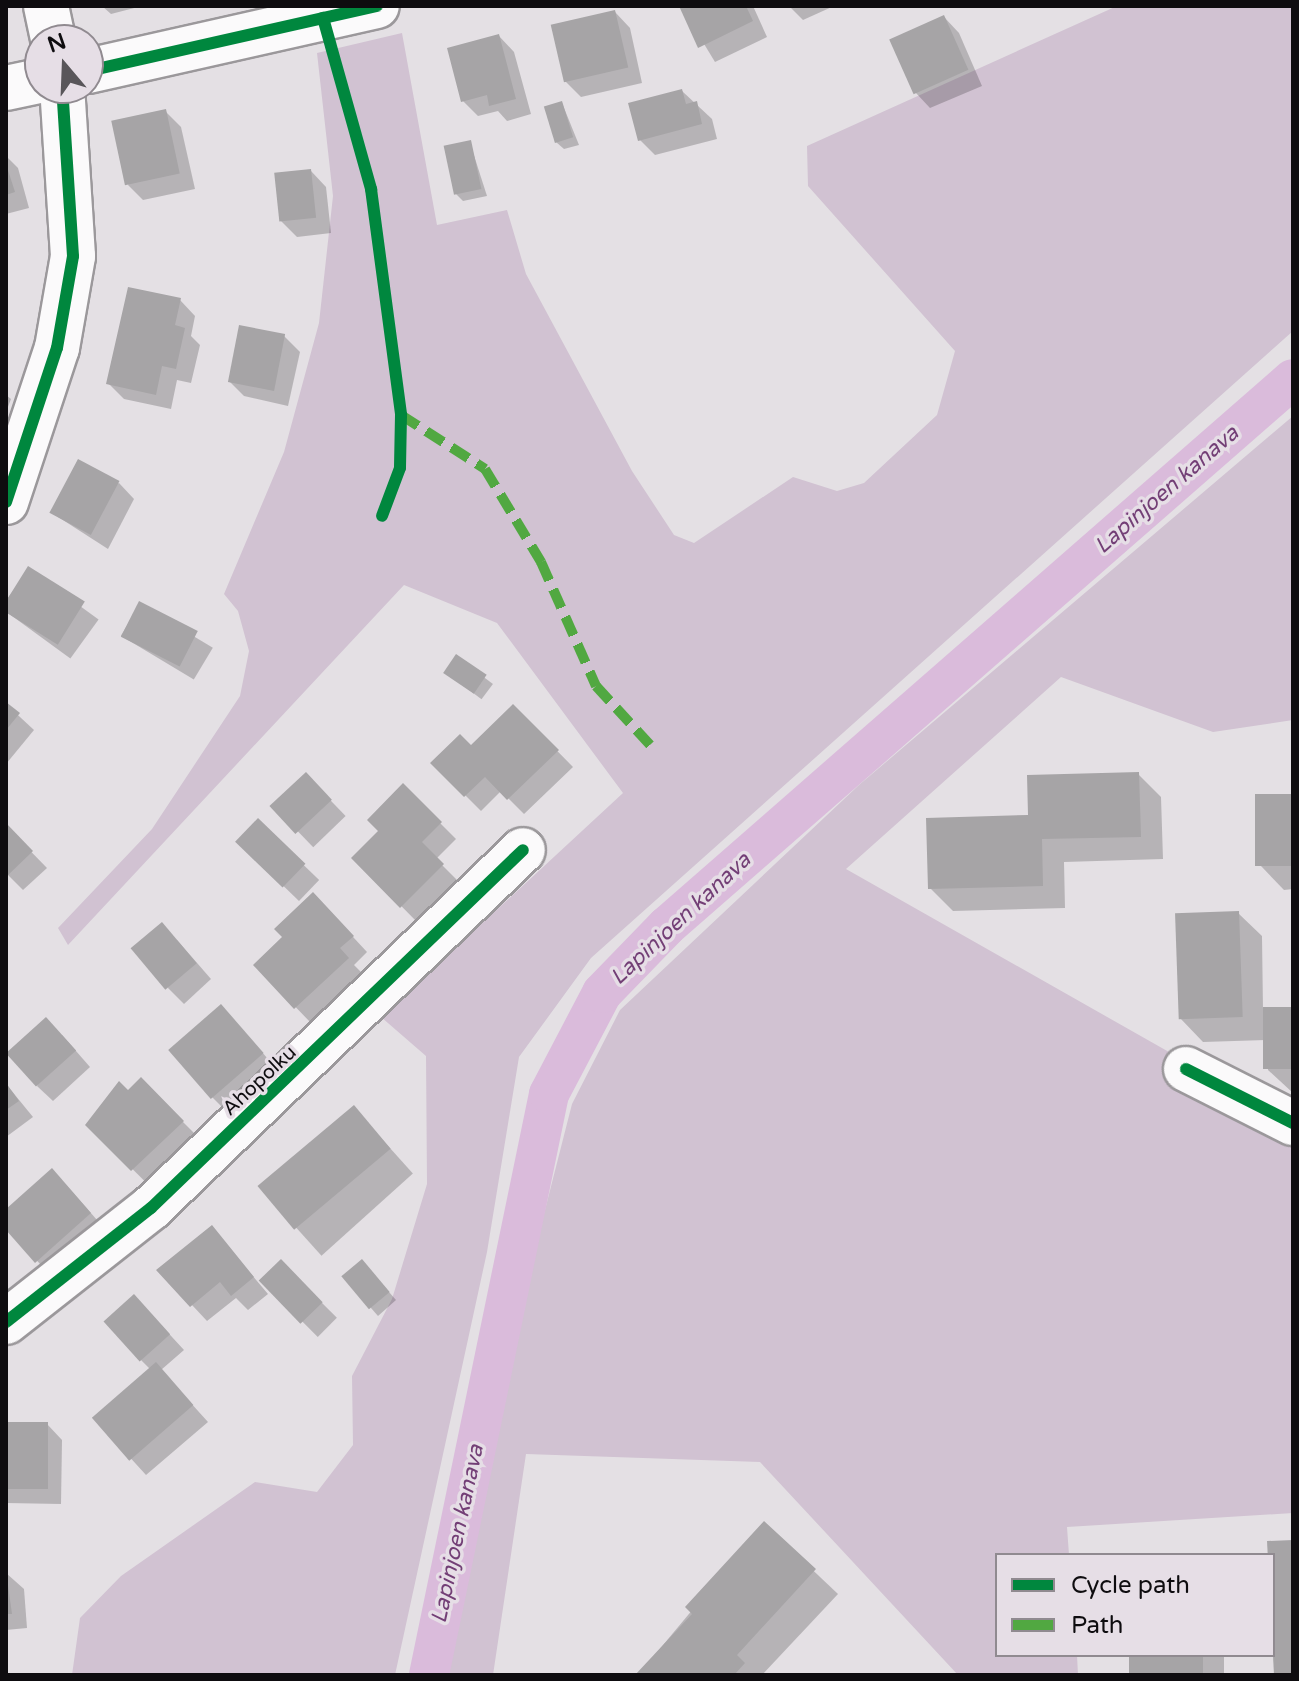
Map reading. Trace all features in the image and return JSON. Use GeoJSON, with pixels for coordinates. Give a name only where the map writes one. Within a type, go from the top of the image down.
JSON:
{"type":"FeatureCollection","features":[{"type":"Feature","properties":{"kind":"street"},"geometry":{"type":"LineString","coordinates":[[104,67],[377,6]]}},
{"type":"Feature","properties":{"kind":"street"},"geometry":{"type":"LineString","coordinates":[[6,502],[57,348],[73,256],[63,104]]}},
{"type":"Feature","properties":{"kind":"street","name":"Ahopolku"},"geometry":{"type":"LineString","coordinates":[[6,1322],[151,1208],[523,850]]}},
{"type":"Feature","properties":{"kind":"street"},"geometry":{"type":"LineString","coordinates":[[1186,1069],[1293,1123]]}},
{"type":"Feature","properties":{"kind":"shaded area"},"geometry":{"type":"Polygon","coordinates":[[[1117,6],[1293,6],[1293,331],[591,958],[519,1057],[487,1252],[395,1675],[72,1675],[80,1618],[121,1576],[255,1482],[317,1492],[353,1445],[352,1376],[392,1299],[427,1184],[426,1056],[381,1017],[623,793],[497,623],[404,585],[68,945],[58,928],[152,829],[240,696],[249,651],[238,611],[224,594],[284,452],[319,323],[333,196],[317,53],[402,33],[437,225],[507,210],[526,274],[632,471],[674,535],[694,543],[793,477],[837,491],[864,483],[937,415],[955,351],[808,186],[807,146],[1117,6]]]}},
{"type":"Feature","properties":{"kind":"shaded area"},"geometry":{"type":"Polygon","coordinates":[[[1293,416],[1293,720],[1213,732],[1061,677],[846,869],[1229,1086],[1293,1135],[1293,1513],[1067,1527],[1069,1553],[995,1553],[995,1657],[1077,1657],[1078,1675],[958,1675],[760,1462],[526,1454],[493,1675],[445,1675],[521,1304],[572,1104],[620,1010],[859,785],[1293,416]]]}},
{"type":"Feature","properties":{"kind":"building"},"geometry":{"type":"Polygon","coordinates":[[[679,6],[746,6],[753,21],[698,48],[679,6]]]}},
{"type":"Feature","properties":{"kind":"building"},"geometry":{"type":"Polygon","coordinates":[[[615,10],[628,67],[564,82],[551,25],[615,10]]]}},
{"type":"Feature","properties":{"kind":"building"},"geometry":{"type":"Polygon","coordinates":[[[944,15],[968,70],[914,94],[889,39],[944,15]]]}},
{"type":"Feature","properties":{"kind":"building"},"geometry":{"type":"Polygon","coordinates":[[[499,34],[516,99],[489,106],[487,95],[461,102],[447,48],[499,34]]]}},
{"type":"Feature","properties":{"kind":"building"},"geometry":{"type":"Polygon","coordinates":[[[682,89],[686,104],[697,101],[702,124],[638,141],[628,103],[682,89]]]}},
{"type":"Feature","properties":{"kind":"building"},"geometry":{"type":"Polygon","coordinates":[[[562,101],[573,137],[555,143],[544,107],[562,101]]]}},
{"type":"Feature","properties":{"kind":"building"},"geometry":{"type":"Polygon","coordinates":[[[166,109],[180,174],[125,185],[111,121],[166,109]]]}},
{"type":"Feature","properties":{"kind":"building"},"geometry":{"type":"Polygon","coordinates":[[[471,140],[481,189],[454,195],[444,146],[471,140]]]}},
{"type":"Feature","properties":{"kind":"building"},"geometry":{"type":"Polygon","coordinates":[[[6,164],[15,192],[6,195],[6,164]]]}},
{"type":"Feature","properties":{"kind":"building"},"geometry":{"type":"Polygon","coordinates":[[[311,169],[316,218],[279,222],[274,173],[311,169]]]}},
{"type":"Feature","properties":{"kind":"building"},"geometry":{"type":"Polygon","coordinates":[[[128,287],[181,298],[175,325],[185,328],[176,369],[162,366],[156,395],[106,384],[128,287]]]}},
{"type":"Feature","properties":{"kind":"building"},"geometry":{"type":"Polygon","coordinates":[[[239,325],[285,334],[274,391],[228,382],[239,325]]]}},
{"type":"Feature","properties":{"kind":"building"},"geometry":{"type":"Polygon","coordinates":[[[78,459],[119,481],[91,535],[49,513],[78,459]]]}},
{"type":"Feature","properties":{"kind":"building"},"geometry":{"type":"Polygon","coordinates":[[[28,566],[85,602],[58,645],[6,612],[6,601],[28,566]]]}},
{"type":"Feature","properties":{"kind":"building"},"geometry":{"type":"Polygon","coordinates":[[[139,601],[198,631],[180,667],[121,637],[139,601]]]}},
{"type":"Feature","properties":{"kind":"building"},"geometry":{"type":"Polygon","coordinates":[[[456,654],[487,675],[474,694],[443,673],[456,654]]]}},
{"type":"Feature","properties":{"kind":"building"},"geometry":{"type":"Polygon","coordinates":[[[6,702],[20,713],[6,730],[6,702]]]}},
{"type":"Feature","properties":{"kind":"building"},"geometry":{"type":"Polygon","coordinates":[[[513,704],[559,750],[507,800],[485,777],[464,797],[430,763],[460,734],[471,745],[513,704]]]}},
{"type":"Feature","properties":{"kind":"building"},"geometry":{"type":"Polygon","coordinates":[[[306,772],[332,800],[295,834],[269,806],[306,772]]]}},
{"type":"Feature","properties":{"kind":"building"},"geometry":{"type":"Polygon","coordinates":[[[1139,772],[1141,837],[1042,839],[1043,886],[928,889],[926,818],[1028,815],[1027,775],[1139,772]]]}},
{"type":"Feature","properties":{"kind":"building"},"geometry":{"type":"Polygon","coordinates":[[[403,783],[442,822],[422,842],[444,864],[400,908],[351,858],[378,831],[367,820],[403,783]]]}},
{"type":"Feature","properties":{"kind":"building"},"geometry":{"type":"Polygon","coordinates":[[[1255,794],[1293,794],[1293,866],[1255,866],[1255,794]]]}},
{"type":"Feature","properties":{"kind":"building"},"geometry":{"type":"Polygon","coordinates":[[[258,818],[305,864],[283,888],[235,842],[258,818]]]}},
{"type":"Feature","properties":{"kind":"building"},"geometry":{"type":"Polygon","coordinates":[[[6,823],[33,851],[6,877],[6,823]]]}},
{"type":"Feature","properties":{"kind":"building"},"geometry":{"type":"Polygon","coordinates":[[[313,892],[354,936],[340,948],[349,958],[294,1009],[253,965],[282,937],[274,929],[313,892]]]}},
{"type":"Feature","properties":{"kind":"building"},"geometry":{"type":"Polygon","coordinates":[[[1239,911],[1243,1017],[1179,1019],[1175,913],[1239,911]]]}},
{"type":"Feature","properties":{"kind":"building"},"geometry":{"type":"Polygon","coordinates":[[[162,922],[197,963],[165,990],[131,948],[162,922]]]}},
{"type":"Feature","properties":{"kind":"building"},"geometry":{"type":"Polygon","coordinates":[[[221,1004],[264,1053],[211,1099],[168,1050],[221,1004]]]}},
{"type":"Feature","properties":{"kind":"building"},"geometry":{"type":"Polygon","coordinates":[[[1263,1007],[1293,1007],[1293,1069],[1263,1069],[1263,1007]]]}},
{"type":"Feature","properties":{"kind":"building"},"geometry":{"type":"Polygon","coordinates":[[[46,1017],[76,1050],[36,1087],[6,1053],[46,1017]]]}},
{"type":"Feature","properties":{"kind":"building"},"geometry":{"type":"Polygon","coordinates":[[[141,1077],[184,1121],[131,1171],[85,1125],[119,1081],[128,1090],[141,1077]]]}},
{"type":"Feature","properties":{"kind":"building"},"geometry":{"type":"Polygon","coordinates":[[[6,1083],[19,1101],[6,1110],[6,1083]]]}},
{"type":"Feature","properties":{"kind":"building"},"geometry":{"type":"Polygon","coordinates":[[[354,1105],[391,1149],[294,1230],[257,1186],[354,1105]]]}},
{"type":"Feature","properties":{"kind":"building"},"geometry":{"type":"Polygon","coordinates":[[[52,1168],[91,1213],[35,1263],[6,1230],[6,1209],[52,1168]]]}},
{"type":"Feature","properties":{"kind":"building"},"geometry":{"type":"Polygon","coordinates":[[[212,1225],[254,1277],[231,1296],[220,1282],[190,1307],[156,1270],[212,1225]]]}},
{"type":"Feature","properties":{"kind":"building"},"geometry":{"type":"Polygon","coordinates":[[[281,1259],[323,1302],[300,1324],[259,1281],[281,1259]]]}},
{"type":"Feature","properties":{"kind":"building"},"geometry":{"type":"Polygon","coordinates":[[[362,1259],[390,1292],[369,1309],[341,1276],[362,1259]]]}},
{"type":"Feature","properties":{"kind":"building"},"geometry":{"type":"Polygon","coordinates":[[[134,1294],[170,1334],[140,1362],[104,1321],[134,1294]]]}},
{"type":"Feature","properties":{"kind":"building"},"geometry":{"type":"Polygon","coordinates":[[[156,1362],[193,1405],[129,1461],[92,1418],[156,1362]]]}},
{"type":"Feature","properties":{"kind":"building"},"geometry":{"type":"Polygon","coordinates":[[[6,1422],[48,1422],[48,1489],[6,1489],[6,1422]]]}},
{"type":"Feature","properties":{"kind":"building"},"geometry":{"type":"Polygon","coordinates":[[[764,1521],[816,1569],[737,1655],[745,1663],[734,1675],[635,1675],[692,1614],[685,1607],[764,1521]]]}},
{"type":"Feature","properties":{"kind":"building"},"geometry":{"type":"Polygon","coordinates":[[[1293,1540],[1293,1675],[1274,1675],[1275,1553],[1268,1553],[1267,1541],[1293,1540]]]}},
{"type":"Feature","properties":{"kind":"building"},"geometry":{"type":"Polygon","coordinates":[[[6,1571],[12,1614],[6,1614],[6,1571]]]}},
{"type":"Feature","properties":{"kind":"building"},"geometry":{"type":"Polygon","coordinates":[[[1129,1657],[1203,1657],[1203,1675],[1129,1675],[1129,1657]]]}},
{"type":"Feature","properties":{"kind":"waterway","name":"Lapinjoen kanava"},"geometry":{"type":"LineString","coordinates":[[429,1675],[549,1094],[602,993],[667,926],[1293,379]]}},
{"type":"Feature","properties":{"kind":"marked path"},"geometry":{"type":"LineString","coordinates":[[401,415],[485,469],[541,562],[596,686],[650,745]]}},
{"type":"Feature","properties":{"kind":"cycle path"},"geometry":{"type":"LineString","coordinates":[[104,67],[377,6]]}},
{"type":"Feature","properties":{"kind":"cycle path"},"geometry":{"type":"LineString","coordinates":[[323,18],[371,189],[401,415],[400,468],[382,516]]}},
{"type":"Feature","properties":{"kind":"cycle path"},"geometry":{"type":"LineString","coordinates":[[6,502],[57,348],[73,256],[63,104]]}},
{"type":"Feature","properties":{"kind":"cycle path"},"geometry":{"type":"LineString","coordinates":[[6,1322],[151,1208],[523,850]]}},
{"type":"Feature","properties":{"kind":"cycle path"},"geometry":{"type":"LineString","coordinates":[[1186,1069],[1293,1123]]}}]}
